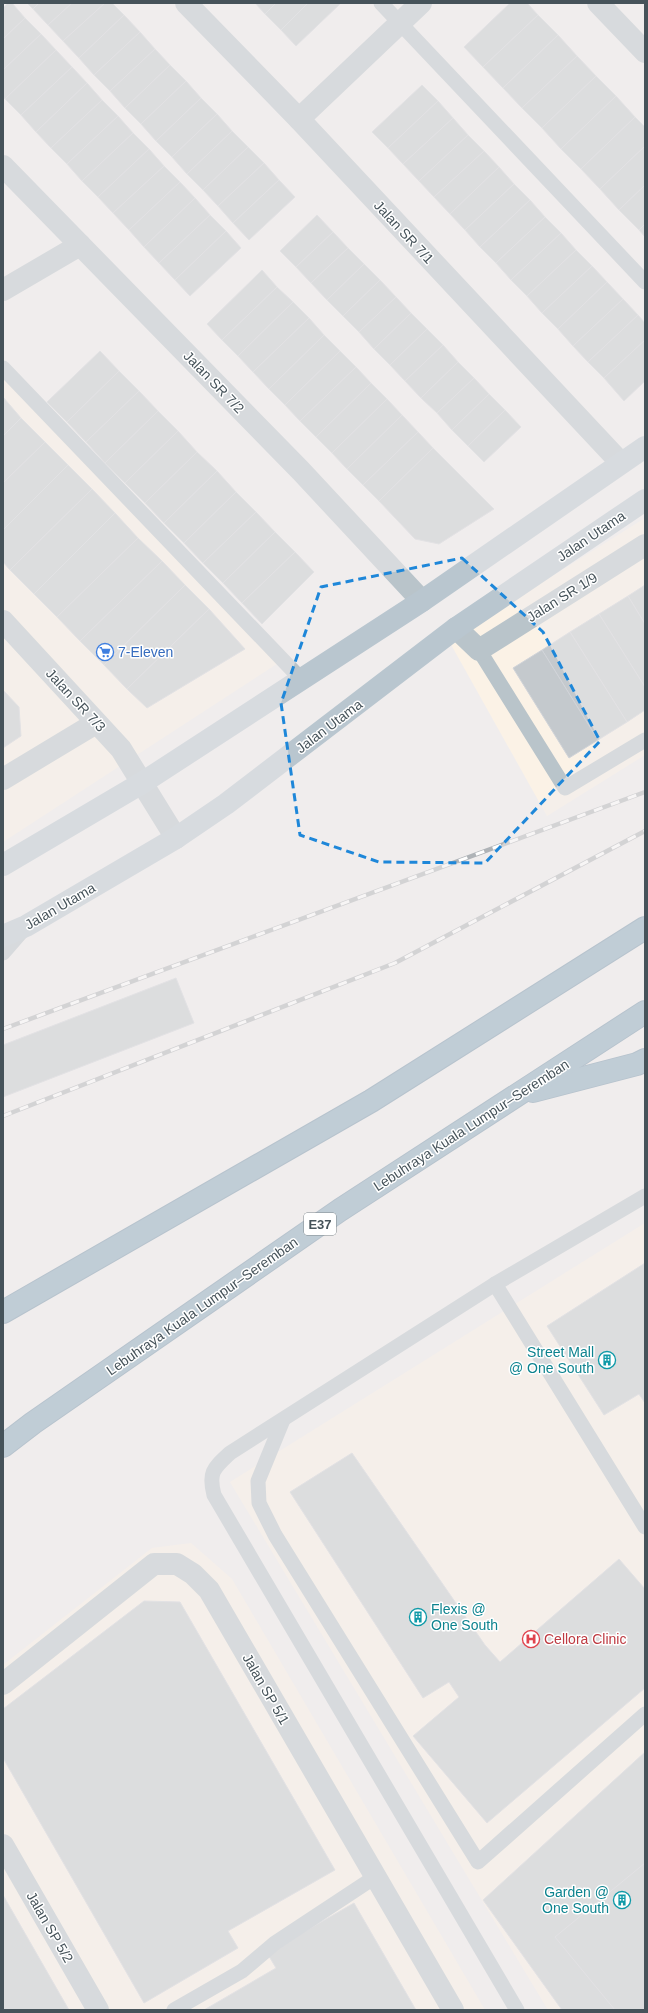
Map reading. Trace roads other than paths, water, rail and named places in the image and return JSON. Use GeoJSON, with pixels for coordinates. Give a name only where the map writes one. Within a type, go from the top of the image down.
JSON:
{"type":"FeatureCollection","features":[{"type":"Feature","properties":{"kind":"highway"},"geometry":{"type":"LineString","coordinates":[[3,1312],[372,1101],[645,928]]}},
{"type":"Feature","properties":{"kind":"highway","name":"Lebuhraya Kuala Lumpur–Seremban"},"geometry":{"type":"LineString","coordinates":[[3,1446],[33,1423],[340,1210],[645,1012]]}},
{"type":"Feature","properties":{"kind":"highway"},"geometry":{"type":"LineString","coordinates":[[515,1095],[637,1064],[645,1060]]}},
{"type":"Feature","properties":{"kind":"street","name":"Jalan SR 7/1"},"geometry":{"type":"LineString","coordinates":[[186,3],[299,119],[621,463]]}},
{"type":"Feature","properties":{"kind":"street"},"geometry":{"type":"LineString","coordinates":[[299,119],[421,3]]}},
{"type":"Feature","properties":{"kind":"street"},"geometry":{"type":"LineString","coordinates":[[598,3],[645,52]]}},
{"type":"Feature","properties":{"kind":"street","name":"Jalan SR 7/2"},"geometry":{"type":"LineString","coordinates":[[3,166],[301,471],[422,601]]}},
{"type":"Feature","properties":{"kind":"street"},"geometry":{"type":"LineString","coordinates":[[3,290],[80,245]]}},
{"type":"Feature","properties":{"kind":"street"},"geometry":{"type":"LineString","coordinates":[[3,865],[142,783],[422,601],[645,447]]}},
{"type":"Feature","properties":{"kind":"street","name":"Jalan Utama"},"geometry":{"type":"LineString","coordinates":[[3,936],[26,926],[176,838],[232,799],[456,628],[645,500]]}},
{"type":"Feature","properties":{"kind":"street","name":"Jalan SR 1/9"},"geometry":{"type":"LineString","coordinates":[[479,650],[645,545]]}},
{"type":"Feature","properties":{"kind":"street","name":"Jalan SR 7/3"},"geometry":{"type":"LineString","coordinates":[[3,621],[121,749],[176,838]]}},
{"type":"Feature","properties":{"kind":"street"},"geometry":{"type":"LineString","coordinates":[[456,628],[479,650]]}},
{"type":"Feature","properties":{"kind":"street"},"geometry":{"type":"LineString","coordinates":[[3,778],[96,723]]}},
{"type":"Feature","properties":{"kind":"street","name":"Jalan SP 5/1"},"geometry":{"type":"LineString","coordinates":[[3,1684],[154,1564],[177,1564],[193,1574],[209,1590],[453,2010]]}},
{"type":"Feature","properties":{"kind":"street","name":"Jalan SP 5/2"},"geometry":{"type":"LineString","coordinates":[[3,1845],[98,2010]]}},
{"type":"Feature","properties":{"kind":"lane"},"geometry":{"type":"LineString","coordinates":[[381,3],[645,282]]}},
{"type":"Feature","properties":{"kind":"lane"},"geometry":{"type":"LineString","coordinates":[[3,368],[301,679]]}},
{"type":"Feature","properties":{"kind":"lane"},"geometry":{"type":"LineString","coordinates":[[479,650],[565,788],[645,740]]}},
{"type":"Feature","properties":{"kind":"lane"},"geometry":{"type":"LineString","coordinates":[[3,953],[26,926]]}},
{"type":"Feature","properties":{"kind":"lane"},"geometry":{"type":"LineString","coordinates":[[517,2010],[214,1495],[210,1480],[215,1467],[230,1453],[495,1284],[645,1196]]}},
{"type":"Feature","properties":{"kind":"lane"},"geometry":{"type":"LineString","coordinates":[[495,1284],[645,1527]]}},
{"type":"Feature","properties":{"kind":"lane"},"geometry":{"type":"LineString","coordinates":[[283,1420],[258,1481],[259,1503],[279,1541],[478,1862],[645,1714]]}},
{"type":"Feature","properties":{"kind":"lane"},"geometry":{"type":"LineString","coordinates":[[174,2010],[242,1971],[275,1943],[375,1877]]}},
{"type":"Feature","properties":{"kind":"railway"},"geometry":{"type":"LineString","coordinates":[[3,1029],[645,792]]}},
{"type":"Feature","properties":{"kind":"railway"},"geometry":{"type":"LineString","coordinates":[[3,1116],[395,963],[645,831]]}},
{"type":"Feature","properties":{"kind":"place","name":"7-Eleven"},"geometry":{"type":"Point","coordinates":[105,652]}},
{"type":"Feature","properties":{"kind":"place","name":"Street Mall @ One South"},"geometry":{"type":"Point","coordinates":[607,1360]}},
{"type":"Feature","properties":{"kind":"place","name":"Flexis @ One South"},"geometry":{"type":"Point","coordinates":[418,1617]}},
{"type":"Feature","properties":{"kind":"place","name":"Cellora Clinic"},"geometry":{"type":"Point","coordinates":[531,1639]}},
{"type":"Feature","properties":{"kind":"place","name":"Garden @ One South"},"geometry":{"type":"Point","coordinates":[622,1900]}}]}
